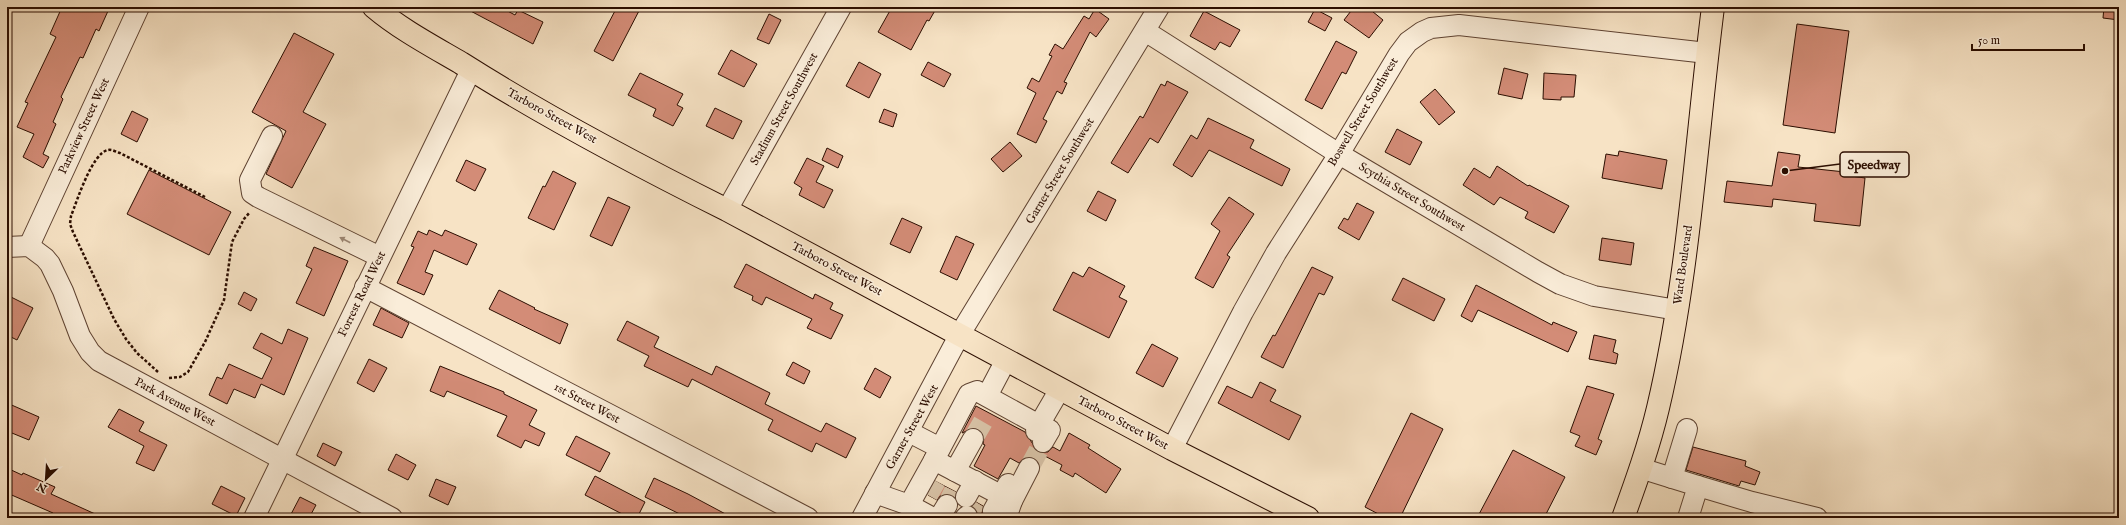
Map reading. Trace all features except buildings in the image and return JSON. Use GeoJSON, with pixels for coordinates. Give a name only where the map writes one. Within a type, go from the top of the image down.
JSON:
{"type":"FeatureCollection","features":[{"type":"Feature","properties":{"kind":"main road","name":"Ward Boulevard"},"geometry":{"type":"LineString","coordinates":[[1623,518],[1658,408],[1677,310],[1688,229],[1712,7]]}},
{"type":"Feature","properties":{"kind":"main road","name":"Tarboro Street West"},"geometry":{"type":"LineString","coordinates":[[377,8],[471,70],[660,176],[960,334],[1172,449],[1308,518]]}},
{"type":"Feature","properties":{"kind":"street","name":"Parkview Street West"},"geometry":{"type":"LineString","coordinates":[[29,246],[139,7]]}},
{"type":"Feature","properties":{"kind":"street","name":"Stadium Street Southwest"},"geometry":{"type":"LineString","coordinates":[[727,210],[841,7]]}},
{"type":"Feature","properties":{"kind":"street","name":"Garner Street Southwest"},"geometry":{"type":"LineString","coordinates":[[960,334],[1159,7]]}},
{"type":"Feature","properties":{"kind":"street","name":"Boswell Street Southwest"},"geometry":{"type":"LineString","coordinates":[[1172,449],[1242,312],[1276,253],[1339,154],[1399,54],[1413,38],[1431,28],[1459,25],[1707,53]]}},
{"type":"Feature","properties":{"kind":"street","name":"Scythia Street Southwest"},"geometry":{"type":"LineString","coordinates":[[1145,31],[1339,154],[1560,284],[1594,296],[1677,310]]}},
{"type":"Feature","properties":{"kind":"street","name":"Forrest Road West"},"geometry":{"type":"LineString","coordinates":[[254,518],[471,70]]}},
{"type":"Feature","properties":{"kind":"street"},"geometry":{"type":"LineString","coordinates":[[272,136],[250,180],[250,188],[258,197],[380,257]]}},
{"type":"Feature","properties":{"kind":"street"},"geometry":{"type":"LineString","coordinates":[[7,247],[29,246]]}},
{"type":"Feature","properties":{"kind":"street","name":"Park Avenue West"},"geometry":{"type":"LineString","coordinates":[[29,246],[45,258],[50,264],[63,291],[80,336],[90,352],[99,361],[392,518]]}},
{"type":"Feature","properties":{"kind":"street","name":"1st Street West"},"geometry":{"type":"LineString","coordinates":[[366,287],[808,518]]}},
{"type":"Feature","properties":{"kind":"street","name":"Garner Street West"},"geometry":{"type":"LineString","coordinates":[[862,518],[960,334]]}},
{"type":"Feature","properties":{"kind":"street"},"geometry":{"type":"LineString","coordinates":[[990,403],[1006,360]]}},
{"type":"Feature","properties":{"kind":"street"},"geometry":{"type":"LineString","coordinates":[[958,496],[969,394],[977,391],[990,403],[1039,434],[1060,389]]}},
{"type":"Feature","properties":{"kind":"street"},"geometry":{"type":"LineString","coordinates":[[1672,478],[1687,429]]}},
{"type":"Feature","properties":{"kind":"street"},"geometry":{"type":"LineString","coordinates":[[909,432],[958,496]]}},
{"type":"Feature","properties":{"kind":"street"},"geometry":{"type":"LineString","coordinates":[[958,496],[973,439]]}},
{"type":"Feature","properties":{"kind":"street"},"geometry":{"type":"LineString","coordinates":[[875,493],[958,496],[1024,465]]}},
{"type":"Feature","properties":{"kind":"street"},"geometry":{"type":"LineString","coordinates":[[1640,468],[1698,486],[1749,510],[1816,518]]}},
{"type":"Feature","properties":{"kind":"street"},"geometry":{"type":"LineString","coordinates":[[1688,518],[1698,486]]}},
{"type":"Feature","properties":{"kind":"path"},"geometry":{"type":"LineString","coordinates":[[205,197],[120,153],[109,150],[103,152],[94,163],[70,221],[73,232],[114,320],[137,353],[168,377],[180,377],[188,372],[205,342],[224,300],[232,242],[244,219],[252,210]]}},
{"type":"Feature","properties":{"kind":"tunnel"},"geometry":{"type":"LineString","coordinates":[[973,439],[988,413]]}},
{"type":"Feature","properties":{"kind":"tunnel"},"geometry":{"type":"LineString","coordinates":[[1029,468],[1043,442]]}},
{"type":"Feature","properties":{"kind":"tunnel"},"geometry":{"type":"LineString","coordinates":[[928,495],[936,481]]}},
{"type":"Feature","properties":{"kind":"tunnel"},"geometry":{"type":"LineString","coordinates":[[947,505],[954,491]]}},
{"type":"Feature","properties":{"kind":"tunnel"},"geometry":{"type":"LineString","coordinates":[[967,516],[976,502]]}},
{"type":"Feature","properties":{"kind":"place","name":"Speedway"},"geometry":{"type":"Point","coordinates":[1785,171]}}]}
